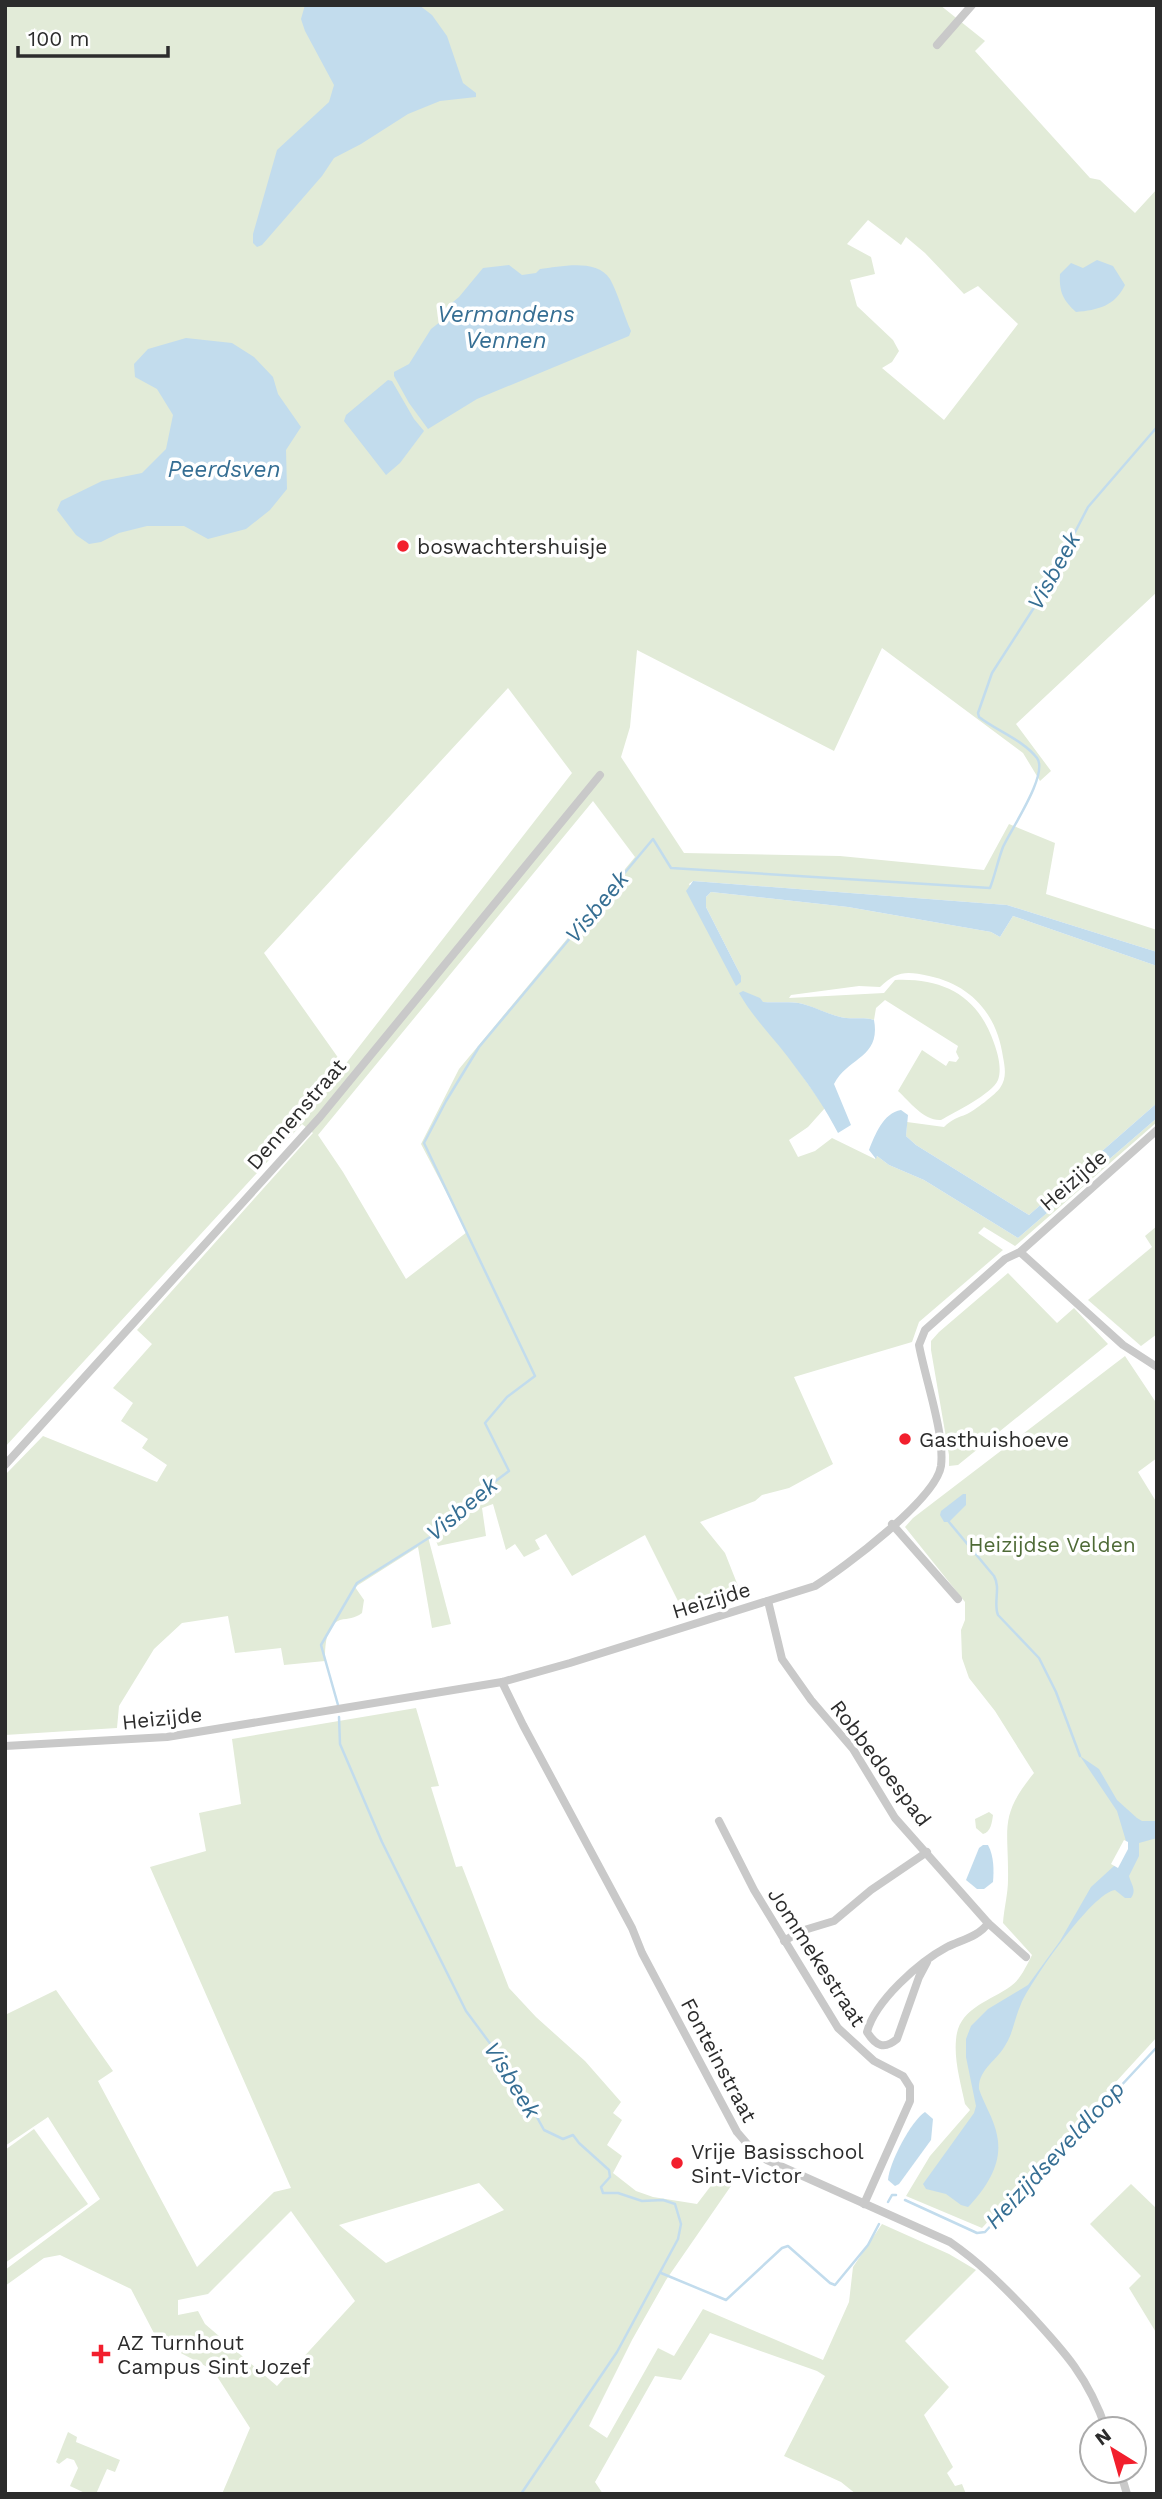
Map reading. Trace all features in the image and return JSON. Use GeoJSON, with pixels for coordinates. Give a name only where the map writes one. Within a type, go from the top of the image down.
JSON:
{"type":"FeatureCollection","features":[{"type":"Feature","properties":{"kind":"street"},"geometry":{"type":"LineString","coordinates":[[937,45],[972,5]]}},
{"type":"Feature","properties":{"kind":"street","name":"Dennenstraat"},"geometry":{"type":"LineString","coordinates":[[5,1465],[320,1117],[600,775]]}},
{"type":"Feature","properties":{"kind":"street","name":"Heizijde"},"geometry":{"type":"LineString","coordinates":[[5,1746],[167,1737],[502,1682],[815,1586],[835,1574],[892,1524],[927,1493],[936,1479],[941,1464],[932,1401],[919,1345],[925,1330],[1004,1259],[1020,1252],[1157,1130]]}},
{"type":"Feature","properties":{"kind":"street"},"geometry":{"type":"LineString","coordinates":[[1020,1252],[1123,1345],[1157,1367]]}},
{"type":"Feature","properties":{"kind":"street"},"geometry":{"type":"LineString","coordinates":[[892,1524],[958,1600]]}},
{"type":"Feature","properties":{"kind":"street","name":"Robbedoespad"},"geometry":{"type":"LineString","coordinates":[[768,1601],[782,1659],[811,1700],[853,1749],[895,1818],[988,1923],[1026,1957]]}},
{"type":"Feature","properties":{"kind":"street","name":"Fonteinstraat"},"geometry":{"type":"LineString","coordinates":[[502,1682],[523,1726],[620,1903],[642,1953],[737,2132],[767,2160],[950,2242],[989,2271],[1071,2358],[1101,2415]]}},
{"type":"Feature","properties":{"kind":"street","name":"Jommekestraat"},"geometry":{"type":"LineString","coordinates":[[719,1821],[754,1890],[838,2028],[874,2061],[903,2076],[910,2087],[910,2101],[864,2204]]}},
{"type":"Feature","properties":{"kind":"street"},"geometry":{"type":"LineString","coordinates":[[784,1941],[801,1931],[834,1921],[870,1889],[927,1852]]}},
{"type":"Feature","properties":{"kind":"street"},"geometry":{"type":"LineString","coordinates":[[926,1962],[897,2039],[885,2046],[879,2046],[867,2032],[870,2020],[899,1985],[926,1962],[944,1948],[985,1929],[988,1923]]}},
{"type":"Feature","properties":{"kind":"green space"},"geometry":{"type":"Polygon","coordinates":[[[5,5],[940,5],[985,41],[975,51],[1090,178],[1100,180],[1135,213],[1157,189],[1157,592],[1016,724],[1051,771],[1040,781],[1023,753],[882,648],[834,751],[637,650],[630,727],[621,757],[684,853],[840,856],[984,870],[1009,824],[1055,843],[1046,894],[1157,930],[1157,952],[1007,905],[693,881],[689,884],[741,976],[706,907],[706,897],[711,892],[848,907],[991,932],[1000,937],[1013,916],[1157,966],[1157,1103],[1029,1215],[916,1145],[906,1136],[907,1122],[944,1127],[970,1112],[998,1091],[1005,1077],[1000,1042],[988,1015],[969,994],[957,986],[929,976],[902,974],[880,987],[859,986],[791,995],[789,998],[884,993],[895,980],[913,980],[944,987],[969,1002],[979,1013],[994,1043],[999,1076],[989,1091],[941,1120],[923,1114],[898,1091],[922,1050],[946,1066],[949,1061],[956,1062],[959,1058],[956,1052],[958,1046],[885,1000],[876,1008],[874,1020],[840,1017],[799,1003],[763,1002],[796,1067],[825,1108],[808,1127],[789,1140],[798,1157],[815,1151],[832,1138],[875,1159],[877,1156],[889,1165],[924,1180],[1018,1238],[1157,1118],[1157,1122],[1015,1246],[984,1227],[978,1233],[1003,1250],[919,1322],[912,1342],[794,1377],[833,1464],[789,1488],[762,1495],[755,1501],[700,1522],[725,1553],[742,1596],[685,1615],[645,1535],[572,1576],[546,1534],[535,1540],[540,1549],[524,1557],[515,1544],[506,1550],[493,1504],[482,1508],[486,1536],[438,1546],[434,1535],[428,1537],[451,1624],[432,1628],[418,1547],[355,1587],[364,1600],[362,1613],[340,1620],[331,1627],[325,1661],[284,1665],[281,1648],[235,1653],[228,1616],[182,1623],[154,1649],[119,1706],[117,1728],[5,1735],[5,1475],[43,1436],[157,1482],[167,1465],[142,1448],[148,1439],[121,1421],[133,1403],[113,1388],[152,1344],[137,1330],[313,1133],[302,1124],[5,1447],[5,5]],[[868,220],[847,244],[871,257],[875,274],[850,280],[857,306],[893,340],[899,351],[892,362],[882,368],[944,420],[1018,324],[978,286],[964,294],[906,237],[901,245],[868,220]],[[508,688],[264,953],[344,1066],[572,773],[508,688]],[[593,801],[318,1135],[406,1279],[467,1232],[421,1144],[459,1069],[635,857],[593,801]]]}},
{"type":"Feature","properties":{"kind":"green space"},"geometry":{"type":"Polygon","coordinates":[[[1157,1226],[1157,1334],[1141,1346],[1088,1300],[1152,1247],[1145,1236],[1157,1226]]]}},
{"type":"Feature","properties":{"kind":"green space"},"geometry":{"type":"Polygon","coordinates":[[[1008,1273],[1057,1323],[1074,1308],[1108,1344],[958,1465],[949,1466],[931,1341],[1008,1273]]]}},
{"type":"Feature","properties":{"kind":"green space","name":"Heizijdse Velden"},"geometry":{"type":"Polygon","coordinates":[[[1125,1356],[1157,1404],[1157,1458],[1138,1472],[1157,1503],[1157,2037],[982,2228],[906,2196],[930,2156],[970,2110],[965,2104],[956,2056],[956,2040],[962,2020],[976,2007],[1014,1983],[1032,1955],[1003,1923],[1008,1885],[1007,1835],[1010,1812],[1034,1773],[995,1711],[969,1678],[962,1658],[961,1630],[965,1620],[965,1602],[905,1527],[913,1518],[1125,1356]]]}},
{"type":"Feature","properties":{"kind":"green space"},"geometry":{"type":"Polygon","coordinates":[[[416,1708],[439,1786],[431,1787],[456,1867],[462,1866],[509,1988],[536,2017],[585,2061],[621,2102],[613,2113],[622,2120],[607,2145],[622,2156],[613,2173],[636,2191],[653,2197],[697,2204],[723,2170],[733,2183],[666,2280],[589,2426],[607,2438],[658,2348],[674,2356],[703,2309],[823,2360],[849,2302],[853,2267],[882,2224],[949,2254],[976,2270],[905,2341],[949,2387],[924,2415],[953,2467],[947,2473],[955,2486],[962,2484],[966,2494],[856,2494],[841,2482],[784,2456],[825,2376],[710,2333],[681,2380],[655,2376],[595,2482],[603,2494],[222,2494],[250,2428],[213,2370],[158,2341],[131,2289],[60,2255],[44,2258],[5,2286],[5,2270],[100,2199],[48,2117],[5,2146],[5,2015],[56,1990],[113,2071],[98,2081],[197,2267],[274,2192],[291,2188],[150,1867],[206,1851],[199,1813],[241,1804],[232,1739],[416,1708]],[[479,2183],[339,2225],[386,2263],[504,2210],[479,2183]],[[291,2211],[208,2294],[178,2300],[178,2315],[198,2311],[205,2324],[277,2386],[355,2301],[291,2211]]]}},
{"type":"Feature","properties":{"kind":"green space"},"geometry":{"type":"Polygon","coordinates":[[[989,1812],[993,1815],[992,1824],[983,1834],[976,1828],[975,1819],[989,1812]]]}},
{"type":"Feature","properties":{"kind":"green space"},"geometry":{"type":"Polygon","coordinates":[[[34,2129],[88,2204],[5,2263],[5,2150],[34,2129]]]}},
{"type":"Feature","properties":{"kind":"green space"},"geometry":{"type":"Polygon","coordinates":[[[1131,2184],[1157,2209],[1157,2334],[1129,2288],[1141,2276],[1090,2224],[1131,2184]]]}},
{"type":"Feature","properties":{"kind":"green space"},"geometry":{"type":"Polygon","coordinates":[[[68,2432],[77,2437],[76,2442],[120,2460],[115,2472],[107,2469],[96,2494],[87,2494],[70,2486],[78,2468],[74,2460],[67,2458],[59,2464],[56,2462],[68,2432]]]}},
{"type":"Feature","properties":{"kind":"water"},"geometry":{"type":"Polygon","coordinates":[[[305,5],[419,5],[432,15],[447,36],[463,83],[476,93],[476,97],[440,101],[408,114],[334,158],[322,176],[262,245],[257,247],[253,243],[253,234],[277,150],[329,102],[334,85],[305,31],[301,19],[305,5]]]}},
{"type":"Feature","properties":{"kind":"water"},"geometry":{"type":"Polygon","coordinates":[[[1097,260],[1113,266],[1125,285],[1116,298],[1105,306],[1076,312],[1063,295],[1060,274],[1071,263],[1083,268],[1097,260]]]}},
{"type":"Feature","properties":{"kind":"water","name":"Vermandens Vennen"},"geometry":{"type":"Polygon","coordinates":[[[509,265],[522,275],[536,273],[540,269],[577,265],[604,272],[616,291],[631,331],[629,336],[477,399],[428,429],[409,403],[394,372],[409,364],[431,329],[445,318],[447,307],[483,268],[509,265]]]}},
{"type":"Feature","properties":{"kind":"water","name":"Peerdsven"},"geometry":{"type":"Polygon","coordinates":[[[186,338],[232,343],[254,357],[273,377],[278,394],[301,427],[286,450],[287,489],[270,510],[246,529],[208,539],[184,526],[147,526],[89,544],[76,535],[57,510],[61,501],[102,481],[142,473],[166,449],[173,415],[157,389],[135,377],[134,364],[148,349],[186,338]]]}},
{"type":"Feature","properties":{"kind":"water"},"geometry":{"type":"Polygon","coordinates":[[[388,380],[392,381],[424,431],[400,463],[386,475],[344,421],[346,415],[388,380]]]}},
{"type":"Feature","properties":{"kind":"water"},"geometry":{"type":"Polygon","coordinates":[[[693,881],[1007,905],[1157,952],[1157,966],[1013,916],[1000,937],[991,932],[848,907],[711,892],[706,897],[706,907],[741,976],[741,982],[736,986],[686,891],[693,881]]]}},
{"type":"Feature","properties":{"kind":"water"},"geometry":{"type":"Polygon","coordinates":[[[743,991],[763,1002],[799,1003],[840,1017],[874,1020],[875,1033],[868,1050],[840,1075],[834,1084],[851,1125],[838,1133],[808,1084],[745,1003],[739,993],[743,991]]]}},
{"type":"Feature","properties":{"kind":"water"},"geometry":{"type":"Polygon","coordinates":[[[1157,1103],[1157,1118],[1018,1238],[924,1180],[889,1165],[877,1156],[876,1159],[869,1150],[889,1115],[901,1110],[908,1115],[906,1136],[916,1145],[1029,1215],[1157,1103]]]}},
{"type":"Feature","properties":{"kind":"water"},"geometry":{"type":"Polygon","coordinates":[[[966,1494],[966,1505],[949,1522],[944,1522],[941,1511],[966,1494]]]}},
{"type":"Feature","properties":{"kind":"water"},"geometry":{"type":"Polygon","coordinates":[[[1080,1756],[1099,1769],[1117,1800],[1137,1818],[1142,1821],[1157,1821],[1157,1838],[1139,1843],[1139,1856],[1129,1876],[1134,1890],[1131,1898],[1125,1898],[1115,1890],[1105,1895],[1078,1921],[1027,1993],[1003,2050],[985,2070],[979,2089],[996,2129],[998,2154],[988,2181],[968,2207],[946,2194],[926,2189],[923,2184],[974,2113],[976,2106],[966,2057],[966,2039],[971,2026],[988,2009],[1028,1985],[1060,1941],[1091,1887],[1114,1866],[1126,1841],[1117,1811],[1080,1756]]]}},
{"type":"Feature","properties":{"kind":"water"},"geometry":{"type":"Polygon","coordinates":[[[988,1845],[991,1854],[993,1882],[984,1889],[977,1889],[966,1880],[979,1848],[988,1845]]]}},
{"type":"Feature","properties":{"kind":"water"},"geometry":{"type":"Polygon","coordinates":[[[925,2112],[933,2119],[931,2140],[895,2186],[888,2180],[896,2153],[907,2133],[925,2112]]]}},
{"type":"Feature","properties":{"kind":"pier"},"geometry":{"type":"Polygon","coordinates":[[[1124,1840],[1128,1842],[1128,1849],[1118,1868],[1111,1864],[1124,1840]]]}},
{"type":"Feature","properties":{"kind":"waterway","name":"Visbeek"},"geometry":{"type":"LineString","coordinates":[[338,1705],[321,1645],[357,1583],[443,1529],[465,1504],[509,1471],[485,1423],[507,1397],[535,1376],[424,1143],[479,1047],[653,839],[671,868],[990,888],[1003,847],[1034,788],[1039,766],[1037,758],[1025,746],[979,717],[992,673],[1062,564],[1088,507],[1157,427]]}},
{"type":"Feature","properties":{"kind":"waterway"},"geometry":{"type":"LineString","coordinates":[[949,1522],[994,1576],[998,1615],[1039,1658],[1056,1692],[1080,1756]]}},
{"type":"Feature","properties":{"kind":"waterway","name":"Visbeek"},"geometry":{"type":"LineString","coordinates":[[339,1717],[340,1744],[382,1842],[466,2011],[515,2077],[544,2130],[563,2139],[573,2135],[609,2170],[610,2177],[601,2187],[603,2193],[618,2193],[642,2201],[663,2200],[675,2204],[681,2224],[678,2239],[617,2352],[521,2494]]}},
{"type":"Feature","properties":{"kind":"waterway","name":"Heizijdseveldloop"},"geometry":{"type":"LineString","coordinates":[[905,2200],[977,2233],[985,2232],[1157,2047]]}},
{"type":"Feature","properties":{"kind":"waterway","name":"Heizijdseveldloop"},"geometry":{"type":"LineString","coordinates":[[888,2202],[892,2195],[896,2195]]}},
{"type":"Feature","properties":{"kind":"waterway"},"geometry":{"type":"LineString","coordinates":[[661,2273],[726,2300],[782,2248],[788,2246],[835,2285],[868,2245],[879,2224]]}},
{"type":"Feature","properties":{"kind":"place","name":"boswachtershuisje"},"geometry":{"type":"Point","coordinates":[403,546]}},
{"type":"Feature","properties":{"kind":"place","name":"Gasthuishoeve"},"geometry":{"type":"Point","coordinates":[905,1439]}},
{"type":"Feature","properties":{"kind":"place","name":"Vrije Basisschool Sint-Victor"},"geometry":{"type":"Point","coordinates":[677,2163]}},
{"type":"Feature","properties":{"kind":"place","name":"AZ Turnhout Campus Sint Jozef"},"geometry":{"type":"Point","coordinates":[101,2354]}}]}
